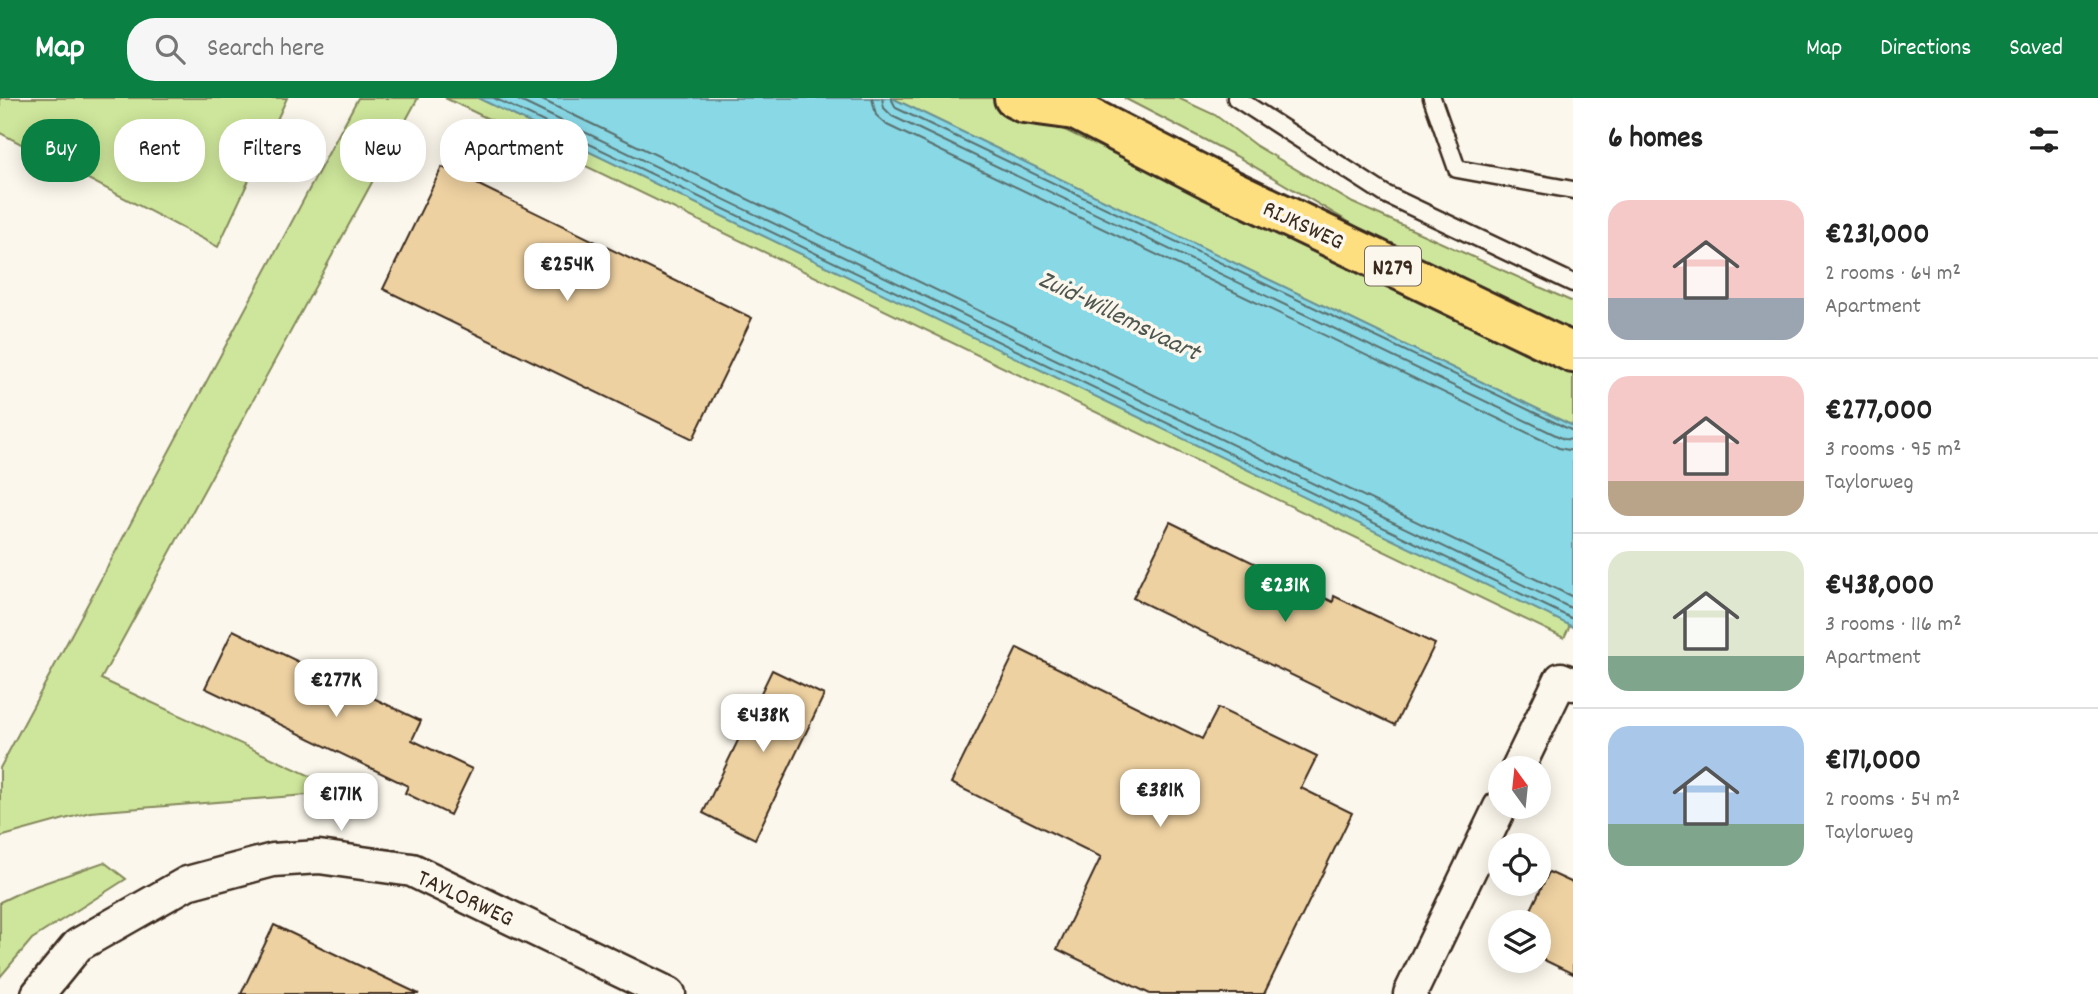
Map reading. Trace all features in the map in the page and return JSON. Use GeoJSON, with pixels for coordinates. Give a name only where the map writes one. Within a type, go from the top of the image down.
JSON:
{"type":"FeatureCollection","features":[{"type":"Feature","properties":{"kind":"main road","name":"RIJKSWEG"},"geometry":{"type":"LineString","coordinates":[[1014,98],[1024,103],[1068,104],[1213,181],[1573,353]]}},
{"type":"Feature","properties":{"kind":"street"},"geometry":{"type":"LineString","coordinates":[[1524,756],[1561,679],[1573,684]]}},
{"type":"Feature","properties":{"kind":"street"},"geometry":{"type":"LineString","coordinates":[[1410,994],[1494,819]]}},
{"type":"Feature","properties":{"kind":"street","name":"TAYLORWEG"},"geometry":{"type":"LineString","coordinates":[[38,994],[78,945],[187,883],[273,860],[319,857],[412,870],[669,994]]}},
{"type":"Feature","properties":{"kind":"lane"},"geometry":{"type":"LineString","coordinates":[[1236,98],[1247,108],[1385,194],[1573,283]]}},
{"type":"Feature","properties":{"kind":"lane"},"geometry":{"type":"LineString","coordinates":[[1432,98],[1457,169],[1573,190]]}},
{"type":"Feature","properties":{"kind":"green space"},"geometry":{"type":"Polygon","coordinates":[[[0,98],[287,98],[277,119],[219,119],[219,182],[248,182],[218,247],[94,182],[100,182],[100,119],[21,119],[21,144],[0,133],[0,98]]]}},
{"type":"Feature","properties":{"kind":"green space"},"geometry":{"type":"Polygon","coordinates":[[[358,98],[418,98],[407,119],[347,119],[358,98]]]}},
{"type":"Feature","properties":{"kind":"green space"},"geometry":{"type":"Polygon","coordinates":[[[445,98],[478,98],[522,119],[489,119],[445,98]]]}},
{"type":"Feature","properties":{"kind":"green space"},"geometry":{"type":"Polygon","coordinates":[[[892,98],[997,98],[1573,372],[1573,426],[892,98]]]}},
{"type":"Feature","properties":{"kind":"green space"},"geometry":{"type":"Polygon","coordinates":[[[1124,98],[1178,98],[1215,115],[1255,145],[1353,203],[1573,302],[1573,330],[1407,256],[1236,156],[1124,98]]]}},
{"type":"Feature","properties":{"kind":"green space"},"geometry":{"type":"Polygon","coordinates":[[[340,132],[340,182],[372,182],[101,679],[345,792],[90,812],[0,837],[0,768],[313,182],[326,182],[326,158],[340,132]]]}},
{"type":"Feature","properties":{"kind":"green space"},"geometry":{"type":"Polygon","coordinates":[[[588,151],[1570,625],[1564,638],[588,167],[588,151]]]}},
{"type":"Feature","properties":{"kind":"green space"},"geometry":{"type":"Polygon","coordinates":[[[104,862],[126,879],[32,939],[0,977],[0,902],[27,889],[104,862]]]}},
{"type":"Feature","properties":{"kind":"water","name":"Zuid-Willemsvaart"},"geometry":{"type":"Polygon","coordinates":[[[478,98],[892,98],[1573,426],[1573,627],[588,151],[588,119],[521,119],[478,98]]]}},
{"type":"Feature","properties":{"kind":"building"},"geometry":{"type":"Polygon","coordinates":[[[440,171],[440,182],[473,182],[752,318],[693,439],[383,289],[440,171]]]}},
{"type":"Feature","properties":{"kind":"building"},"geometry":{"type":"Polygon","coordinates":[[[1170,522],[1333,602],[1334,596],[1435,644],[1395,725],[1133,598],[1170,522]]]}},
{"type":"Feature","properties":{"kind":"building"},"geometry":{"type":"Polygon","coordinates":[[[233,630],[421,721],[412,740],[472,769],[450,815],[405,793],[408,786],[205,688],[233,630]]]}},
{"type":"Feature","properties":{"kind":"building"},"geometry":{"type":"Polygon","coordinates":[[[1017,648],[1202,739],[1218,708],[1317,756],[1301,788],[1352,813],[1264,994],[1150,994],[1057,949],[1101,857],[951,783],[1017,648]]]}},
{"type":"Feature","properties":{"kind":"building"},"geometry":{"type":"Polygon","coordinates":[[[772,670],[824,695],[755,839],[703,813],[772,670]]]}},
{"type":"Feature","properties":{"kind":"building"},"geometry":{"type":"Polygon","coordinates":[[[1551,873],[1573,883],[1573,974],[1551,963],[1551,910],[1531,910],[1537,896],[1551,896],[1551,873]]]}},
{"type":"Feature","properties":{"kind":"building"},"geometry":{"type":"Polygon","coordinates":[[[274,925],[419,994],[241,994],[274,925]]]}}]}
